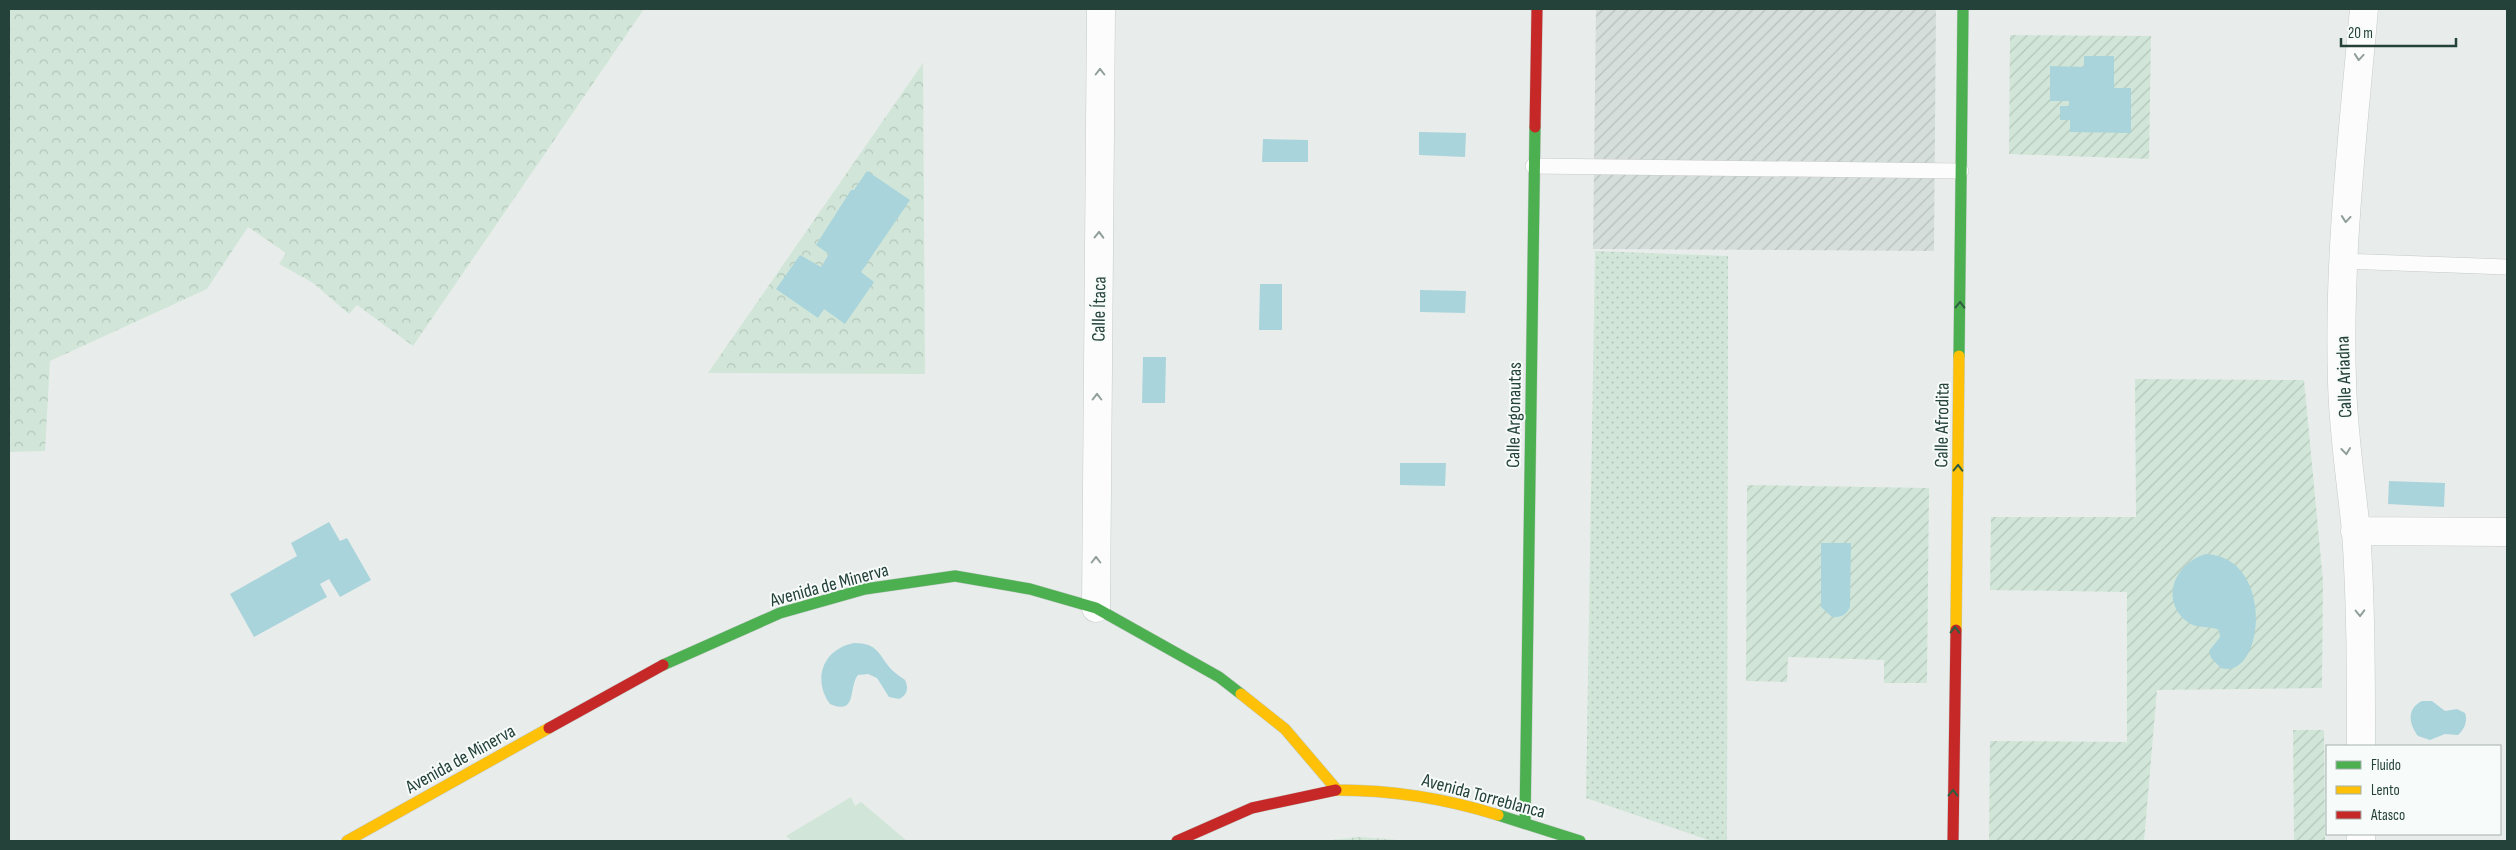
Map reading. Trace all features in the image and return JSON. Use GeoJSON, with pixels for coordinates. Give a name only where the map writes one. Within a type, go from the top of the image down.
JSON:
{"type":"FeatureCollection","features":[{"type":"Feature","properties":{"kind":"street","name":"Calle Ítaca"},"geometry":{"type":"LineString","coordinates":[[1096,608],[1101,9]]}},
{"type":"Feature","properties":{"kind":"street","name":"Calle Argonautas"},"geometry":{"type":"LineString","coordinates":[[1525,822],[1533,166],[1537,9]]}},
{"type":"Feature","properties":{"kind":"street","name":"Calle Afrodita"},"geometry":{"type":"LineString","coordinates":[[1953,841],[1963,9]]}},
{"type":"Feature","properties":{"kind":"street","name":"Calle Ariadna"},"geometry":{"type":"LineString","coordinates":[[2361,745],[2360,613],[2356,531],[2345,445],[2342,381],[2342,261],[2364,9]]}},
{"type":"Feature","properties":{"kind":"street"},"geometry":{"type":"LineString","coordinates":[[2356,531],[2507,532]]}},
{"type":"Feature","properties":{"kind":"street","name":"Avenida de Minerva"},"geometry":{"type":"LineString","coordinates":[[347,841],[659,667],[780,613],[865,589],[955,576],[1030,589],[1096,608],[1219,677],[1250,699],[1285,729],[1337,790]]}},
{"type":"Feature","properties":{"kind":"street","name":"Avenida Torreblanca"},"geometry":{"type":"LineString","coordinates":[[1177,841],[1252,808],[1337,790],[1401,792],[1460,802],[1580,841]]}},
{"type":"Feature","properties":{"kind":"lane"},"geometry":{"type":"LineString","coordinates":[[1533,166],[1961,170]]}},
{"type":"Feature","properties":{"kind":"lane"},"geometry":{"type":"LineString","coordinates":[[2342,261],[2507,268]]}},
{"type":"Feature","properties":{"kind":"shaded area"},"geometry":{"type":"Polygon","coordinates":[[[1596,9],[1936,9],[1934,251],[1593,249],[1596,9]]]}},
{"type":"Feature","properties":{"kind":"green space"},"geometry":{"type":"Polygon","coordinates":[[[9,9],[644,9],[413,346],[357,305],[349,314],[313,283],[279,264],[286,253],[248,227],[207,289],[50,361],[45,451],[9,452],[9,9]]]}},
{"type":"Feature","properties":{"kind":"green space"},"geometry":{"type":"Polygon","coordinates":[[[2010,35],[2151,36],[2149,159],[2009,154],[2010,35]]]}},
{"type":"Feature","properties":{"kind":"green space"},"geometry":{"type":"Polygon","coordinates":[[[923,63],[925,374],[708,373],[923,63]]]}},
{"type":"Feature","properties":{"kind":"green space"},"geometry":{"type":"Polygon","coordinates":[[[1595,251],[1728,256],[1727,841],[1711,841],[1586,798],[1595,251]]]}},
{"type":"Feature","properties":{"kind":"green space"},"geometry":{"type":"Polygon","coordinates":[[[2135,379],[2304,380],[2323,581],[2322,688],[2157,690],[2144,841],[1989,841],[1990,741],[2127,742],[2127,592],[1990,590],[1991,517],[2136,517],[2135,379]]]}},
{"type":"Feature","properties":{"kind":"green space"},"geometry":{"type":"Polygon","coordinates":[[[1747,485],[1929,488],[1927,683],[1884,683],[1884,660],[1788,657],[1787,682],[1746,681],[1747,485]]]}},
{"type":"Feature","properties":{"kind":"green space"},"geometry":{"type":"Polygon","coordinates":[[[2293,730],[2324,730],[2325,841],[2294,841],[2293,730]]]}},
{"type":"Feature","properties":{"kind":"green space"},"geometry":{"type":"Polygon","coordinates":[[[851,797],[855,806],[861,802],[907,841],[792,841],[786,836],[851,797]]]}},
{"type":"Feature","properties":{"kind":"green space"},"geometry":{"type":"Polygon","coordinates":[[[1360,837],[1399,840],[1404,841],[1322,841],[1360,837]]]}},
{"type":"Feature","properties":{"kind":"water"},"geometry":{"type":"Polygon","coordinates":[[[2084,56],[2114,56],[2114,88],[2131,88],[2131,133],[2070,132],[2070,120],[2060,120],[2060,106],[2069,106],[2069,101],[2050,101],[2050,66],[2084,67],[2084,56]]]}},
{"type":"Feature","properties":{"kind":"water"},"geometry":{"type":"Polygon","coordinates":[[[1419,132],[1466,133],[1465,157],[1419,155],[1419,132]]]}},
{"type":"Feature","properties":{"kind":"water"},"geometry":{"type":"Polygon","coordinates":[[[1263,139],[1308,140],[1308,162],[1262,162],[1263,139]]]}},
{"type":"Feature","properties":{"kind":"water"},"geometry":{"type":"Polygon","coordinates":[[[867,171],[910,200],[861,272],[874,282],[845,324],[824,309],[818,318],[776,289],[800,255],[821,267],[829,254],[816,245],[851,190],[854,190],[867,171]]]}},
{"type":"Feature","properties":{"kind":"water"},"geometry":{"type":"Polygon","coordinates":[[[1260,284],[1282,284],[1282,330],[1259,330],[1260,284]]]}},
{"type":"Feature","properties":{"kind":"water"},"geometry":{"type":"Polygon","coordinates":[[[1420,290],[1466,291],[1465,313],[1420,312],[1420,290]]]}},
{"type":"Feature","properties":{"kind":"water"},"geometry":{"type":"Polygon","coordinates":[[[1143,357],[1166,357],[1165,403],[1142,403],[1143,357]]]}},
{"type":"Feature","properties":{"kind":"water"},"geometry":{"type":"Polygon","coordinates":[[[1400,463],[1446,463],[1445,486],[1400,485],[1400,463]]]}},
{"type":"Feature","properties":{"kind":"water"},"geometry":{"type":"Polygon","coordinates":[[[2389,481],[2445,483],[2444,507],[2388,504],[2389,481]]]}},
{"type":"Feature","properties":{"kind":"water"},"geometry":{"type":"Polygon","coordinates":[[[329,522],[340,541],[347,538],[371,580],[340,597],[329,579],[320,584],[327,597],[254,637],[230,594],[297,556],[291,543],[329,522]]]}},
{"type":"Feature","properties":{"kind":"water"},"geometry":{"type":"Polygon","coordinates":[[[1821,543],[1851,543],[1850,607],[1841,616],[1832,617],[1821,607],[1821,543]]]}},
{"type":"Feature","properties":{"kind":"water"},"geometry":{"type":"Polygon","coordinates":[[[2206,554],[2229,560],[2244,575],[2253,595],[2256,617],[2254,638],[2247,656],[2236,667],[2221,668],[2211,658],[2209,651],[2220,637],[2219,630],[2189,623],[2174,604],[2174,584],[2179,574],[2195,558],[2206,554]]]}},
{"type":"Feature","properties":{"kind":"water"},"geometry":{"type":"Polygon","coordinates":[[[854,643],[869,645],[877,651],[892,670],[905,680],[907,689],[904,696],[899,699],[889,697],[877,678],[868,674],[858,675],[849,703],[839,707],[830,704],[822,685],[824,666],[828,658],[835,652],[843,646],[854,643]]]}},
{"type":"Feature","properties":{"kind":"water"},"geometry":{"type":"Polygon","coordinates":[[[2422,701],[2432,701],[2445,711],[2457,709],[2465,713],[2466,722],[2462,731],[2458,735],[2445,734],[2430,740],[2418,736],[2411,722],[2411,712],[2422,701]]]}},
{"type":"Feature","properties":{"kind":"traffic: fast"},"geometry":{"type":"LineString","coordinates":[[1959,356],[1963,9]]}},
{"type":"Feature","properties":{"kind":"traffic: fast"},"geometry":{"type":"LineString","coordinates":[[1525,822],[1535,127]]}},
{"type":"Feature","properties":{"kind":"traffic: fast"},"geometry":{"type":"LineString","coordinates":[[663,665],[780,613],[865,589],[955,576],[1030,589],[1096,608],[1219,677],[1241,694]]}},
{"type":"Feature","properties":{"kind":"traffic: fast"},"geometry":{"type":"LineString","coordinates":[[1498,815],[1580,841]]}},
{"type":"Feature","properties":{"kind":"traffic: slow"},"geometry":{"type":"LineString","coordinates":[[1956,630],[1959,356]]}},
{"type":"Feature","properties":{"kind":"traffic: slow"},"geometry":{"type":"LineString","coordinates":[[1241,694],[1285,729],[1337,790]]}},
{"type":"Feature","properties":{"kind":"traffic: slow"},"geometry":{"type":"LineString","coordinates":[[347,841],[549,728]]}},
{"type":"Feature","properties":{"kind":"traffic: slow"},"geometry":{"type":"LineString","coordinates":[[1336,790],[1357,790],[1418,796],[1498,815]]}},
{"type":"Feature","properties":{"kind":"traffic: jam"},"geometry":{"type":"LineString","coordinates":[[1535,127],[1537,9]]}},
{"type":"Feature","properties":{"kind":"traffic: jam"},"geometry":{"type":"LineString","coordinates":[[1953,841],[1956,630]]}},
{"type":"Feature","properties":{"kind":"traffic: jam"},"geometry":{"type":"LineString","coordinates":[[549,728],[663,665]]}},
{"type":"Feature","properties":{"kind":"traffic: jam"},"geometry":{"type":"LineString","coordinates":[[1177,841],[1252,808],[1336,790]]}}]}
